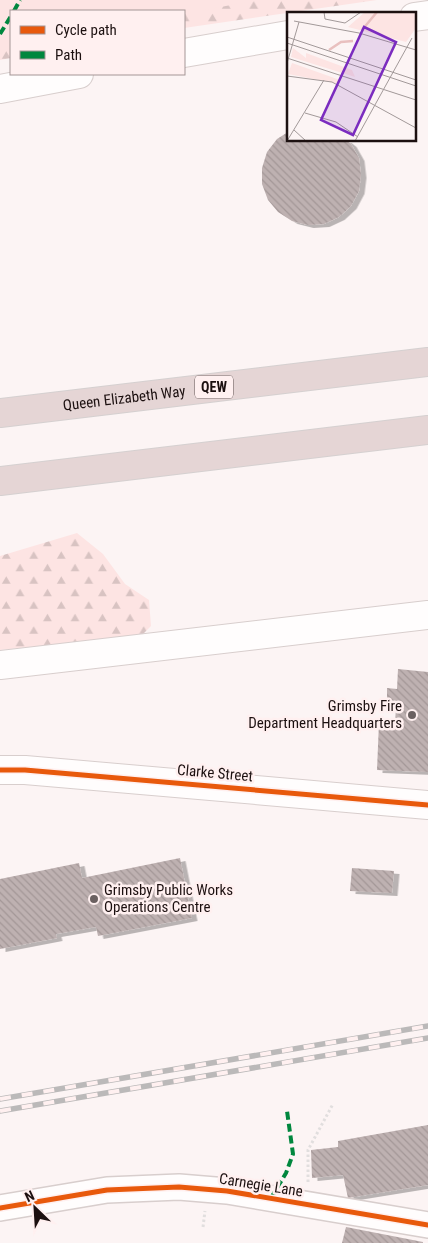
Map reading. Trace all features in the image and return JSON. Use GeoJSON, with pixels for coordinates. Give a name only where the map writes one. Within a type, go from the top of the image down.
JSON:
{"type":"FeatureCollection","features":[{"type":"Feature","properties":{"kind":"highway","name":"Queen Elizabeth Way"},"geometry":{"type":"LineString","coordinates":[[0,412],[428,362]]}},
{"type":"Feature","properties":{"kind":"highway"},"geometry":{"type":"LineString","coordinates":[[0,481],[428,430]]}},
{"type":"Feature","properties":{"kind":"main road"},"geometry":{"type":"LineString","coordinates":[[185,53],[287,35]]}},
{"type":"Feature","properties":{"kind":"main road"},"geometry":{"type":"LineString","coordinates":[[0,89],[74,75]]}},
{"type":"Feature","properties":{"kind":"main road"},"geometry":{"type":"LineString","coordinates":[[0,665],[428,614]]}},
{"type":"Feature","properties":{"kind":"main road","name":"Clarke Street"},"geometry":{"type":"LineString","coordinates":[[0,770],[35,771],[428,805]]}},
{"type":"Feature","properties":{"kind":"street","name":"Carnegie Lane"},"geometry":{"type":"LineString","coordinates":[[0,1208],[107,1190],[179,1187],[228,1191],[428,1225]]}},
{"type":"Feature","properties":{"kind":"path"},"geometry":{"type":"LineString","coordinates":[[308,1175],[308,1150],[333,1104]]}},
{"type":"Feature","properties":{"kind":"path"},"geometry":{"type":"LineString","coordinates":[[203,1227],[206,1203]]}},
{"type":"Feature","properties":{"kind":"green space"},"geometry":{"type":"Polygon","coordinates":[[[0,0],[377,0],[185,28],[185,10],[10,10],[10,58],[0,60],[0,0]]]}},
{"type":"Feature","properties":{"kind":"green space"},"geometry":{"type":"Polygon","coordinates":[[[0,0],[257,0],[185,14],[185,10],[10,10],[10,47],[0,49],[0,0]]]}},
{"type":"Feature","properties":{"kind":"green space"},"geometry":{"type":"Polygon","coordinates":[[[77,533],[103,554],[125,584],[149,600],[151,626],[142,635],[0,650],[0,556],[77,533]]]}},
{"type":"Feature","properties":{"kind":"building"},"geometry":{"type":"Polygon","coordinates":[[[287,133],[287,141],[347,141],[351,144],[359,158],[361,175],[359,191],[351,206],[339,217],[324,224],[308,225],[292,221],[278,212],[268,200],[262,184],[262,168],[267,152],[277,139],[287,133]]]}},
{"type":"Feature","properties":{"kind":"building","name":"Grimsby Fire Department Headquarters"},"geometry":{"type":"Polygon","coordinates":[[[398,669],[428,672],[428,772],[377,770],[379,722],[395,722],[396,708],[387,707],[387,688],[397,689],[398,669]]]}},
{"type":"Feature","properties":{"kind":"building","name":"Grimsby Public Works Operations Centre"},"geometry":{"type":"Polygon","coordinates":[[[180,858],[192,918],[98,936],[96,927],[56,934],[57,938],[0,949],[0,879],[79,863],[82,878],[180,858]]]}},
{"type":"Feature","properties":{"kind":"building"},"geometry":{"type":"Polygon","coordinates":[[[352,868],[394,871],[392,893],[350,891],[352,868]]]}},
{"type":"Feature","properties":{"kind":"building"},"geometry":{"type":"Polygon","coordinates":[[[428,1125],[428,1185],[348,1198],[343,1175],[312,1178],[311,1150],[338,1147],[338,1141],[428,1125]]]}},
{"type":"Feature","properties":{"kind":"building"},"geometry":{"type":"Polygon","coordinates":[[[346,1227],[423,1242],[423,1243],[342,1243],[346,1227]]]}},
{"type":"Feature","properties":{"kind":"railway"},"geometry":{"type":"LineString","coordinates":[[0,1099],[428,1026]]}},
{"type":"Feature","properties":{"kind":"railway"},"geometry":{"type":"LineString","coordinates":[[0,1111],[428,1038]]}},
{"type":"Feature","properties":{"kind":"marked path"},"geometry":{"type":"LineString","coordinates":[[15,10],[20,0]]}},
{"type":"Feature","properties":{"kind":"marked path"},"geometry":{"type":"LineString","coordinates":[[0,34],[10,18]]}},
{"type":"Feature","properties":{"kind":"marked path"},"geometry":{"type":"LineString","coordinates":[[271,1198],[286,1173],[293,1154],[287,1111]]}},
{"type":"Feature","properties":{"kind":"cycle path"},"geometry":{"type":"LineString","coordinates":[[0,770],[25,770],[428,805]]}},
{"type":"Feature","properties":{"kind":"cycle path"},"geometry":{"type":"LineString","coordinates":[[0,1208],[107,1190],[179,1187],[227,1191],[428,1225]]}},
{"type":"Feature","properties":{"kind":"place","name":"Grimsby Fire Department Headquarters"},"geometry":{"type":"Point","coordinates":[412,715]}},
{"type":"Feature","properties":{"kind":"place","name":"Grimsby Public Works Operations Centre"},"geometry":{"type":"Point","coordinates":[94,899]}}]}
